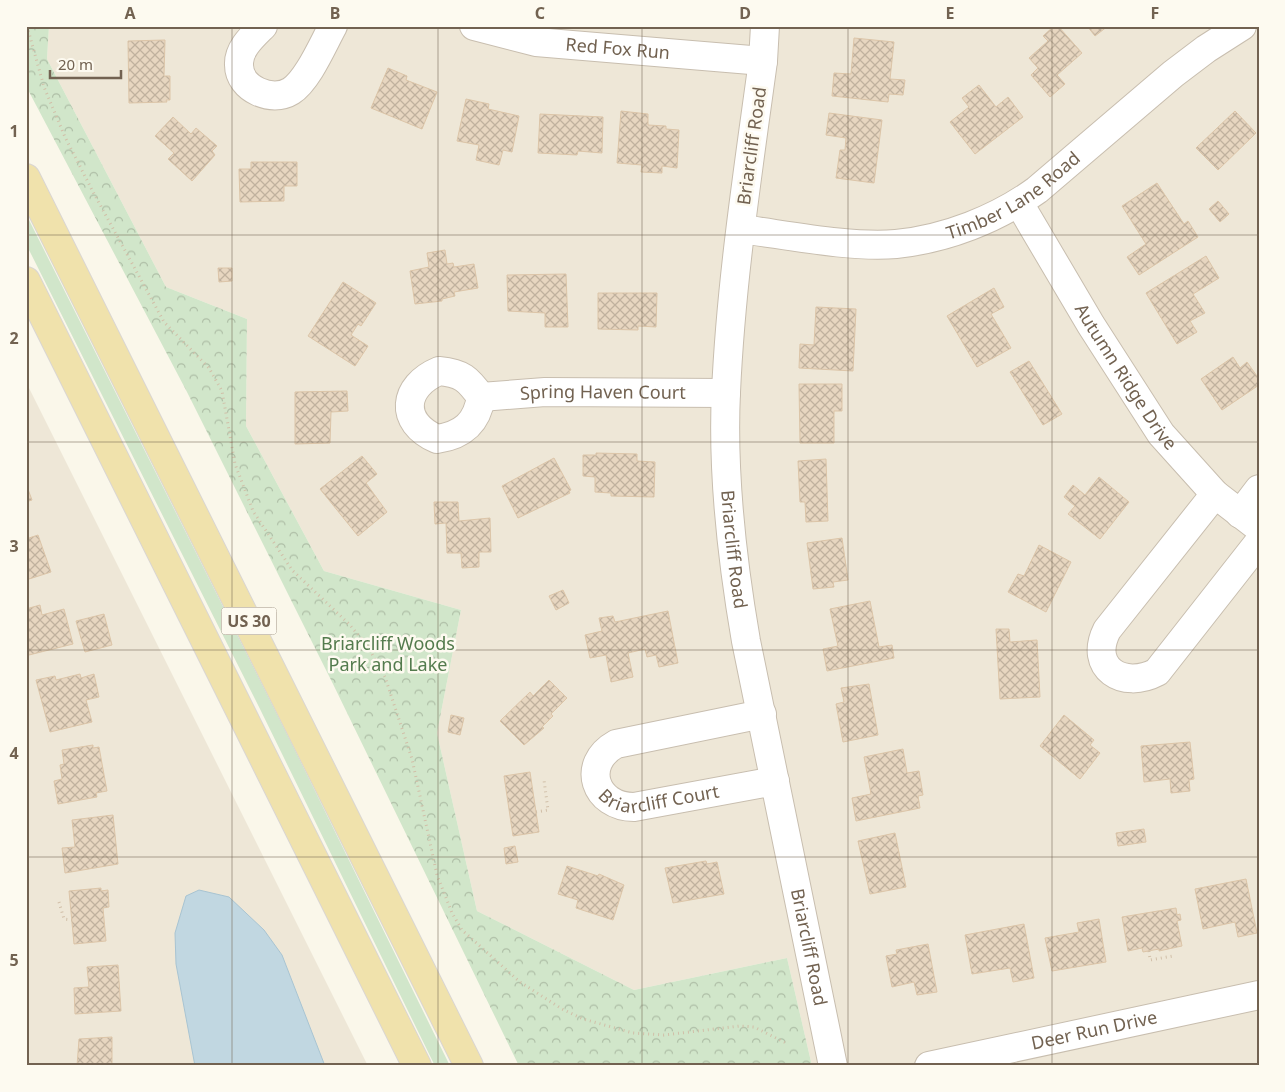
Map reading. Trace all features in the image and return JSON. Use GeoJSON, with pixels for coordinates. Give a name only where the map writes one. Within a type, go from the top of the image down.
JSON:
{"type":"FeatureCollection","features":[{"type":"Feature","properties":{"kind":"main road","name":"US 30"},"geometry":{"type":"LineString","coordinates":[[26,178],[468,1066]]}},
{"type":"Feature","properties":{"kind":"main road","name":"US 30"},"geometry":{"type":"LineString","coordinates":[[26,280],[416,1066]]}},
{"type":"Feature","properties":{"kind":"street"},"geometry":{"type":"LineString","coordinates":[[263,26],[243,49],[239,65],[244,79],[255,91],[272,96],[291,91],[303,78],[333,26]]}},
{"type":"Feature","properties":{"kind":"street","name":"Red Fox Run"},"geometry":{"type":"LineString","coordinates":[[474,26],[536,42],[763,61]]}},
{"type":"Feature","properties":{"kind":"street","name":"Briarcliff Road"},"geometry":{"type":"LineString","coordinates":[[765,26],[763,61],[731,318],[726,394],[728,476],[736,574],[746,641],[832,1066]]}},
{"type":"Feature","properties":{"kind":"street","name":"Timber Lane Road"},"geometry":{"type":"LineString","coordinates":[[741,229],[843,242],[895,244],[942,236],[1019,204],[1173,74],[1206,49],[1242,26]]}},
{"type":"Feature","properties":{"kind":"street","name":"Autumn Ridge Drive"},"geometry":{"type":"LineString","coordinates":[[1019,204],[1143,408],[1180,457],[1215,494],[1249,521]]}},
{"type":"Feature","properties":{"kind":"street","name":"Spring Haven Court"},"geometry":{"type":"LineString","coordinates":[[481,397],[546,392],[726,394]]}},
{"type":"Feature","properties":{"kind":"street"},"geometry":{"type":"LineString","coordinates":[[1249,521],[1259,489]]}},
{"type":"Feature","properties":{"kind":"street"},"geometry":{"type":"LineString","coordinates":[[1215,494],[1107,630],[1102,640],[1101,651],[1110,671],[1121,678],[1132,680],[1145,678],[1157,672],[1259,542]]}},
{"type":"Feature","properties":{"kind":"street","name":"Briarcliff Court"},"geometry":{"type":"LineString","coordinates":[[762,714],[616,744],[602,756],[596,778],[602,794],[608,800],[625,807],[775,781]]}},
{"type":"Feature","properties":{"kind":"street","name":"Deer Run Drive"},"geometry":{"type":"LineString","coordinates":[[929,1066],[1259,995]]}},
{"type":"Feature","properties":{"kind":"path"},"geometry":{"type":"LineString","coordinates":[[27,26],[44,87],[65,137],[92,190],[164,322],[209,368],[220,385],[225,402],[235,464],[253,511],[292,570],[350,624],[367,645],[385,677],[404,729],[412,759],[437,876],[452,913],[462,930],[520,982],[562,1009],[583,1019],[633,1033],[664,1034],[740,1026],[754,1028],[786,1043]]}},
{"type":"Feature","properties":{"kind":"path"},"geometry":{"type":"LineString","coordinates":[[536,812],[548,810],[544,780]]}},
{"type":"Feature","properties":{"kind":"path"},"geometry":{"type":"LineString","coordinates":[[59,902],[64,919],[72,920]]}},
{"type":"Feature","properties":{"kind":"path"},"geometry":{"type":"LineString","coordinates":[[1149,951],[1150,960],[1173,956]]}},
{"type":"Feature","properties":{"kind":"shaded area"},"geometry":{"type":"Polygon","coordinates":[[[49,26],[1259,26],[1259,1066],[812,1066],[787,958],[634,990],[477,911],[437,733],[461,610],[324,571],[246,426],[247,319],[166,287],[47,59],[49,26]]]}},
{"type":"Feature","properties":{"kind":"shaded area"},"geometry":{"type":"Polygon","coordinates":[[[26,382],[368,1066],[26,1066],[26,382]]]}},
{"type":"Feature","properties":{"kind":"green space","name":"Briarcliff Woods Park and Lake"},"geometry":{"type":"Polygon","coordinates":[[[26,26],[49,26],[47,59],[166,287],[247,319],[246,426],[324,571],[461,610],[437,733],[477,911],[634,990],[787,958],[812,1066],[519,1066],[333,684],[187,392],[26,86],[26,26]]]}},
{"type":"Feature","properties":{"kind":"green space"},"geometry":{"type":"Polygon","coordinates":[[[26,214],[292,744],[450,1066],[435,1066],[260,709],[26,244],[26,214]]]}},
{"type":"Feature","properties":{"kind":"water"},"geometry":{"type":"Polygon","coordinates":[[[199,890],[229,897],[264,930],[282,955],[325,1066],[195,1066],[176,964],[175,933],[186,896],[199,890]]]}},
{"type":"Feature","properties":{"kind":"building"},"geometry":{"type":"Polygon","coordinates":[[[1054,26],[1058,26],[1082,53],[1057,75],[1065,84],[1050,97],[1031,75],[1038,68],[1029,58],[1048,41],[1043,36],[1054,26]]]}},
{"type":"Feature","properties":{"kind":"building"},"geometry":{"type":"Polygon","coordinates":[[[1087,26],[1108,26],[1095,36],[1087,26]]]}},
{"type":"Feature","properties":{"kind":"building"},"geometry":{"type":"Polygon","coordinates":[[[854,38],[894,42],[890,79],[905,80],[903,95],[889,94],[888,102],[832,96],[834,73],[851,74],[854,38]]]}},
{"type":"Feature","properties":{"kind":"building"},"geometry":{"type":"Polygon","coordinates":[[[165,40],[164,76],[170,76],[170,100],[166,100],[167,102],[129,103],[128,41],[165,40]]]}},
{"type":"Feature","properties":{"kind":"building"},"geometry":{"type":"Polygon","coordinates":[[[388,68],[407,76],[406,80],[437,92],[422,129],[371,108],[388,68]]]}},
{"type":"Feature","properties":{"kind":"building"},"geometry":{"type":"Polygon","coordinates":[[[979,85],[996,107],[1008,97],[1023,117],[975,154],[950,122],[969,107],[962,98],[979,85]]]}},
{"type":"Feature","properties":{"kind":"building"},"geometry":{"type":"Polygon","coordinates":[[[466,99],[489,104],[488,109],[519,116],[512,152],[503,150],[499,165],[476,160],[479,145],[457,141],[466,99]]]}},
{"type":"Feature","properties":{"kind":"building"},"geometry":{"type":"Polygon","coordinates":[[[621,111],[648,114],[648,125],[666,126],[666,129],[679,130],[677,168],[662,166],[662,173],[641,172],[642,165],[617,163],[621,111]]]}},
{"type":"Feature","properties":{"kind":"building"},"geometry":{"type":"Polygon","coordinates":[[[1235,111],[1256,133],[1218,170],[1196,148],[1235,111]]]}},
{"type":"Feature","properties":{"kind":"building"},"geometry":{"type":"Polygon","coordinates":[[[829,113],[882,120],[874,183],[836,178],[840,150],[845,150],[846,138],[826,135],[829,113]]]}},
{"type":"Feature","properties":{"kind":"building"},"geometry":{"type":"Polygon","coordinates":[[[540,114],[603,117],[602,153],[578,151],[577,155],[538,153],[540,114]]]}},
{"type":"Feature","properties":{"kind":"building"},"geometry":{"type":"Polygon","coordinates":[[[173,117],[191,134],[196,128],[217,146],[212,151],[215,155],[192,181],[168,159],[174,153],[155,136],[173,117]]]}},
{"type":"Feature","properties":{"kind":"building"},"geometry":{"type":"Polygon","coordinates":[[[251,162],[297,162],[297,186],[284,186],[284,201],[240,202],[239,169],[251,169],[251,162]]]}},
{"type":"Feature","properties":{"kind":"building"},"geometry":{"type":"Polygon","coordinates":[[[1157,183],[1184,224],[1188,221],[1198,237],[1139,275],[1127,257],[1146,244],[1122,206],[1157,183]]]}},
{"type":"Feature","properties":{"kind":"building"},"geometry":{"type":"Polygon","coordinates":[[[1218,201],[1229,214],[1220,222],[1209,209],[1218,201]]]}},
{"type":"Feature","properties":{"kind":"building"},"geometry":{"type":"Polygon","coordinates":[[[445,250],[447,264],[453,263],[454,267],[474,264],[478,288],[454,292],[455,296],[442,299],[442,301],[415,304],[410,271],[429,267],[427,253],[445,250]]]}},
{"type":"Feature","properties":{"kind":"building"},"geometry":{"type":"Polygon","coordinates":[[[1206,256],[1219,278],[1193,294],[1205,313],[1190,321],[1197,332],[1177,344],[1146,293],[1206,256]]]}},
{"type":"Feature","properties":{"kind":"building"},"geometry":{"type":"Polygon","coordinates":[[[218,268],[232,268],[232,281],[219,282],[218,268]]]}},
{"type":"Feature","properties":{"kind":"building"},"geometry":{"type":"Polygon","coordinates":[[[566,274],[568,327],[545,327],[545,313],[508,311],[507,275],[566,274]]]}},
{"type":"Feature","properties":{"kind":"building"},"geometry":{"type":"Polygon","coordinates":[[[343,282],[376,303],[361,326],[358,324],[351,335],[368,346],[355,366],[308,336],[343,282]]]}},
{"type":"Feature","properties":{"kind":"building"},"geometry":{"type":"Polygon","coordinates":[[[994,288],[1004,307],[991,314],[1011,348],[977,367],[947,316],[994,288]]]}},
{"type":"Feature","properties":{"kind":"building"},"geometry":{"type":"Polygon","coordinates":[[[598,293],[657,293],[656,327],[638,326],[638,330],[598,329],[598,293]]]}},
{"type":"Feature","properties":{"kind":"building"},"geometry":{"type":"Polygon","coordinates":[[[816,307],[856,309],[853,371],[799,368],[800,344],[814,345],[816,307]]]}},
{"type":"Feature","properties":{"kind":"building"},"geometry":{"type":"Polygon","coordinates":[[[1233,357],[1240,368],[1247,362],[1259,379],[1259,385],[1222,410],[1201,379],[1233,357]]]}},
{"type":"Feature","properties":{"kind":"building"},"geometry":{"type":"Polygon","coordinates":[[[1029,361],[1062,414],[1043,425],[1010,372],[1029,361]]]}},
{"type":"Feature","properties":{"kind":"building"},"geometry":{"type":"Polygon","coordinates":[[[799,384],[842,384],[842,411],[834,411],[834,443],[800,443],[799,384]]]}},
{"type":"Feature","properties":{"kind":"building"},"geometry":{"type":"Polygon","coordinates":[[[347,391],[348,411],[331,412],[330,443],[295,444],[295,392],[347,391]]]}},
{"type":"Feature","properties":{"kind":"building"},"geometry":{"type":"Polygon","coordinates":[[[596,453],[637,454],[637,461],[655,462],[654,497],[611,496],[611,493],[595,492],[595,477],[583,476],[583,455],[596,455],[596,453]]]}},
{"type":"Feature","properties":{"kind":"building"},"geometry":{"type":"Polygon","coordinates":[[[362,456],[377,474],[366,483],[387,512],[358,536],[320,489],[362,456]]]}},
{"type":"Feature","properties":{"kind":"building"},"geometry":{"type":"Polygon","coordinates":[[[554,458],[571,490],[569,491],[570,493],[518,518],[502,486],[554,458]]]}},
{"type":"Feature","properties":{"kind":"building"},"geometry":{"type":"Polygon","coordinates":[[[826,459],[828,521],[806,522],[805,502],[800,502],[798,461],[826,459]]]}},
{"type":"Feature","properties":{"kind":"building"},"geometry":{"type":"Polygon","coordinates":[[[1099,477],[1129,502],[1100,539],[1068,514],[1075,506],[1064,497],[1073,485],[1085,495],[1099,477]]]}},
{"type":"Feature","properties":{"kind":"building"},"geometry":{"type":"Polygon","coordinates":[[[26,484],[32,500],[26,502],[26,484]]]}},
{"type":"Feature","properties":{"kind":"building"},"geometry":{"type":"Polygon","coordinates":[[[434,502],[458,502],[459,521],[490,518],[491,552],[479,552],[479,567],[462,568],[461,553],[447,553],[446,523],[435,524],[434,502]]]}},
{"type":"Feature","properties":{"kind":"building"},"geometry":{"type":"Polygon","coordinates":[[[38,535],[51,572],[26,580],[26,539],[38,535]]]}},
{"type":"Feature","properties":{"kind":"building"},"geometry":{"type":"Polygon","coordinates":[[[842,538],[848,580],[833,582],[834,587],[813,589],[807,543],[842,538]]]}},
{"type":"Feature","properties":{"kind":"building"},"geometry":{"type":"Polygon","coordinates":[[[1039,545],[1071,562],[1046,612],[1008,592],[1018,574],[1024,576],[1039,545]]]}},
{"type":"Feature","properties":{"kind":"building"},"geometry":{"type":"Polygon","coordinates":[[[563,590],[569,603],[556,610],[549,596],[563,590]]]}},
{"type":"Feature","properties":{"kind":"building"},"geometry":{"type":"Polygon","coordinates":[[[870,601],[879,647],[892,645],[894,658],[827,671],[823,649],[838,646],[830,609],[870,601]]]}},
{"type":"Feature","properties":{"kind":"building"},"geometry":{"type":"Polygon","coordinates":[[[40,605],[42,615],[64,609],[73,644],[29,655],[26,645],[26,609],[40,605]]]}},
{"type":"Feature","properties":{"kind":"building"},"geometry":{"type":"Polygon","coordinates":[[[668,611],[678,663],[659,667],[656,655],[647,657],[645,649],[628,653],[633,677],[611,682],[606,655],[590,658],[585,635],[602,631],[599,618],[613,616],[615,622],[668,611]]]}},
{"type":"Feature","properties":{"kind":"building"},"geometry":{"type":"Polygon","coordinates":[[[104,614],[112,645],[85,652],[76,621],[104,614]]]}},
{"type":"Feature","properties":{"kind":"building"},"geometry":{"type":"Polygon","coordinates":[[[996,629],[1009,629],[1010,642],[1037,640],[1040,697],[1000,699],[996,629]]]}},
{"type":"Feature","properties":{"kind":"building"},"geometry":{"type":"Polygon","coordinates":[[[80,674],[81,678],[94,674],[99,697],[86,700],[92,722],[50,732],[36,680],[55,676],[56,680],[80,674]]]}},
{"type":"Feature","properties":{"kind":"building"},"geometry":{"type":"Polygon","coordinates":[[[549,680],[567,698],[551,714],[553,716],[542,727],[544,728],[524,745],[500,721],[530,692],[533,696],[549,680]]]}},
{"type":"Feature","properties":{"kind":"building"},"geometry":{"type":"Polygon","coordinates":[[[869,684],[878,735],[843,742],[836,704],[844,702],[841,688],[869,684]]]}},
{"type":"Feature","properties":{"kind":"building"},"geometry":{"type":"Polygon","coordinates":[[[451,715],[464,718],[460,735],[448,732],[451,715]]]}},
{"type":"Feature","properties":{"kind":"building"},"geometry":{"type":"Polygon","coordinates":[[[1064,715],[1094,740],[1090,745],[1100,753],[1080,779],[1040,746],[1064,715]]]}},
{"type":"Feature","properties":{"kind":"building"},"geometry":{"type":"Polygon","coordinates":[[[1190,742],[1194,779],[1189,780],[1190,791],[1171,793],[1170,779],[1144,782],[1141,746],[1190,742]]]}},
{"type":"Feature","properties":{"kind":"building"},"geometry":{"type":"Polygon","coordinates":[[[93,745],[93,748],[99,747],[107,791],[96,793],[97,797],[58,804],[54,781],[62,779],[60,765],[64,764],[62,750],[93,745]]]}},
{"type":"Feature","properties":{"kind":"building"},"geometry":{"type":"Polygon","coordinates":[[[903,749],[907,773],[919,771],[923,795],[918,796],[920,808],[856,821],[852,798],[871,794],[864,757],[903,749]]]}},
{"type":"Feature","properties":{"kind":"building"},"geometry":{"type":"Polygon","coordinates":[[[530,772],[539,832],[513,836],[504,776],[530,772]]]}},
{"type":"Feature","properties":{"kind":"building"},"geometry":{"type":"Polygon","coordinates":[[[113,815],[118,864],[65,873],[62,848],[75,847],[72,820],[113,815]]]}},
{"type":"Feature","properties":{"kind":"building"},"geometry":{"type":"Polygon","coordinates":[[[1144,829],[1146,842],[1118,846],[1116,833],[1144,829]]]}},
{"type":"Feature","properties":{"kind":"building"},"geometry":{"type":"Polygon","coordinates":[[[895,833],[906,887],[870,894],[858,841],[895,833]]]}},
{"type":"Feature","properties":{"kind":"building"},"geometry":{"type":"Polygon","coordinates":[[[515,846],[518,862],[506,864],[504,848],[515,846]]]}},
{"type":"Feature","properties":{"kind":"building"},"geometry":{"type":"Polygon","coordinates":[[[706,861],[707,864],[717,862],[724,894],[673,903],[665,868],[706,861]]]}},
{"type":"Feature","properties":{"kind":"building"},"geometry":{"type":"Polygon","coordinates":[[[567,866],[598,876],[599,874],[624,885],[613,920],[576,908],[578,900],[558,894],[567,866]]]}},
{"type":"Feature","properties":{"kind":"building"},"geometry":{"type":"Polygon","coordinates":[[[1246,879],[1257,933],[1238,937],[1235,922],[1203,929],[1195,889],[1246,879]]]}},
{"type":"Feature","properties":{"kind":"building"},"geometry":{"type":"Polygon","coordinates":[[[101,888],[101,891],[108,890],[109,907],[103,908],[106,941],[74,944],[69,891],[101,888]]]}},
{"type":"Feature","properties":{"kind":"building"},"geometry":{"type":"Polygon","coordinates":[[[1176,908],[1177,915],[1180,914],[1181,920],[1177,921],[1182,946],[1159,951],[1159,949],[1143,952],[1142,948],[1128,951],[1122,917],[1176,908]]]}},
{"type":"Feature","properties":{"kind":"building"},"geometry":{"type":"Polygon","coordinates":[[[1099,919],[1106,962],[1052,971],[1045,938],[1079,932],[1077,923],[1099,919]]]}},
{"type":"Feature","properties":{"kind":"building"},"geometry":{"type":"Polygon","coordinates":[[[1024,924],[1034,978],[1013,982],[1010,968],[972,974],[965,935],[1024,924]]]}},
{"type":"Feature","properties":{"kind":"building"},"geometry":{"type":"Polygon","coordinates":[[[928,944],[937,992],[917,995],[914,982],[892,987],[886,956],[897,954],[896,950],[928,944]]]}},
{"type":"Feature","properties":{"kind":"building"},"geometry":{"type":"Polygon","coordinates":[[[118,965],[121,1011],[75,1014],[74,988],[89,987],[87,967],[118,965]]]}},
{"type":"Feature","properties":{"kind":"building"},"geometry":{"type":"Polygon","coordinates":[[[112,1037],[112,1066],[77,1066],[79,1039],[112,1037]]]}}]}
